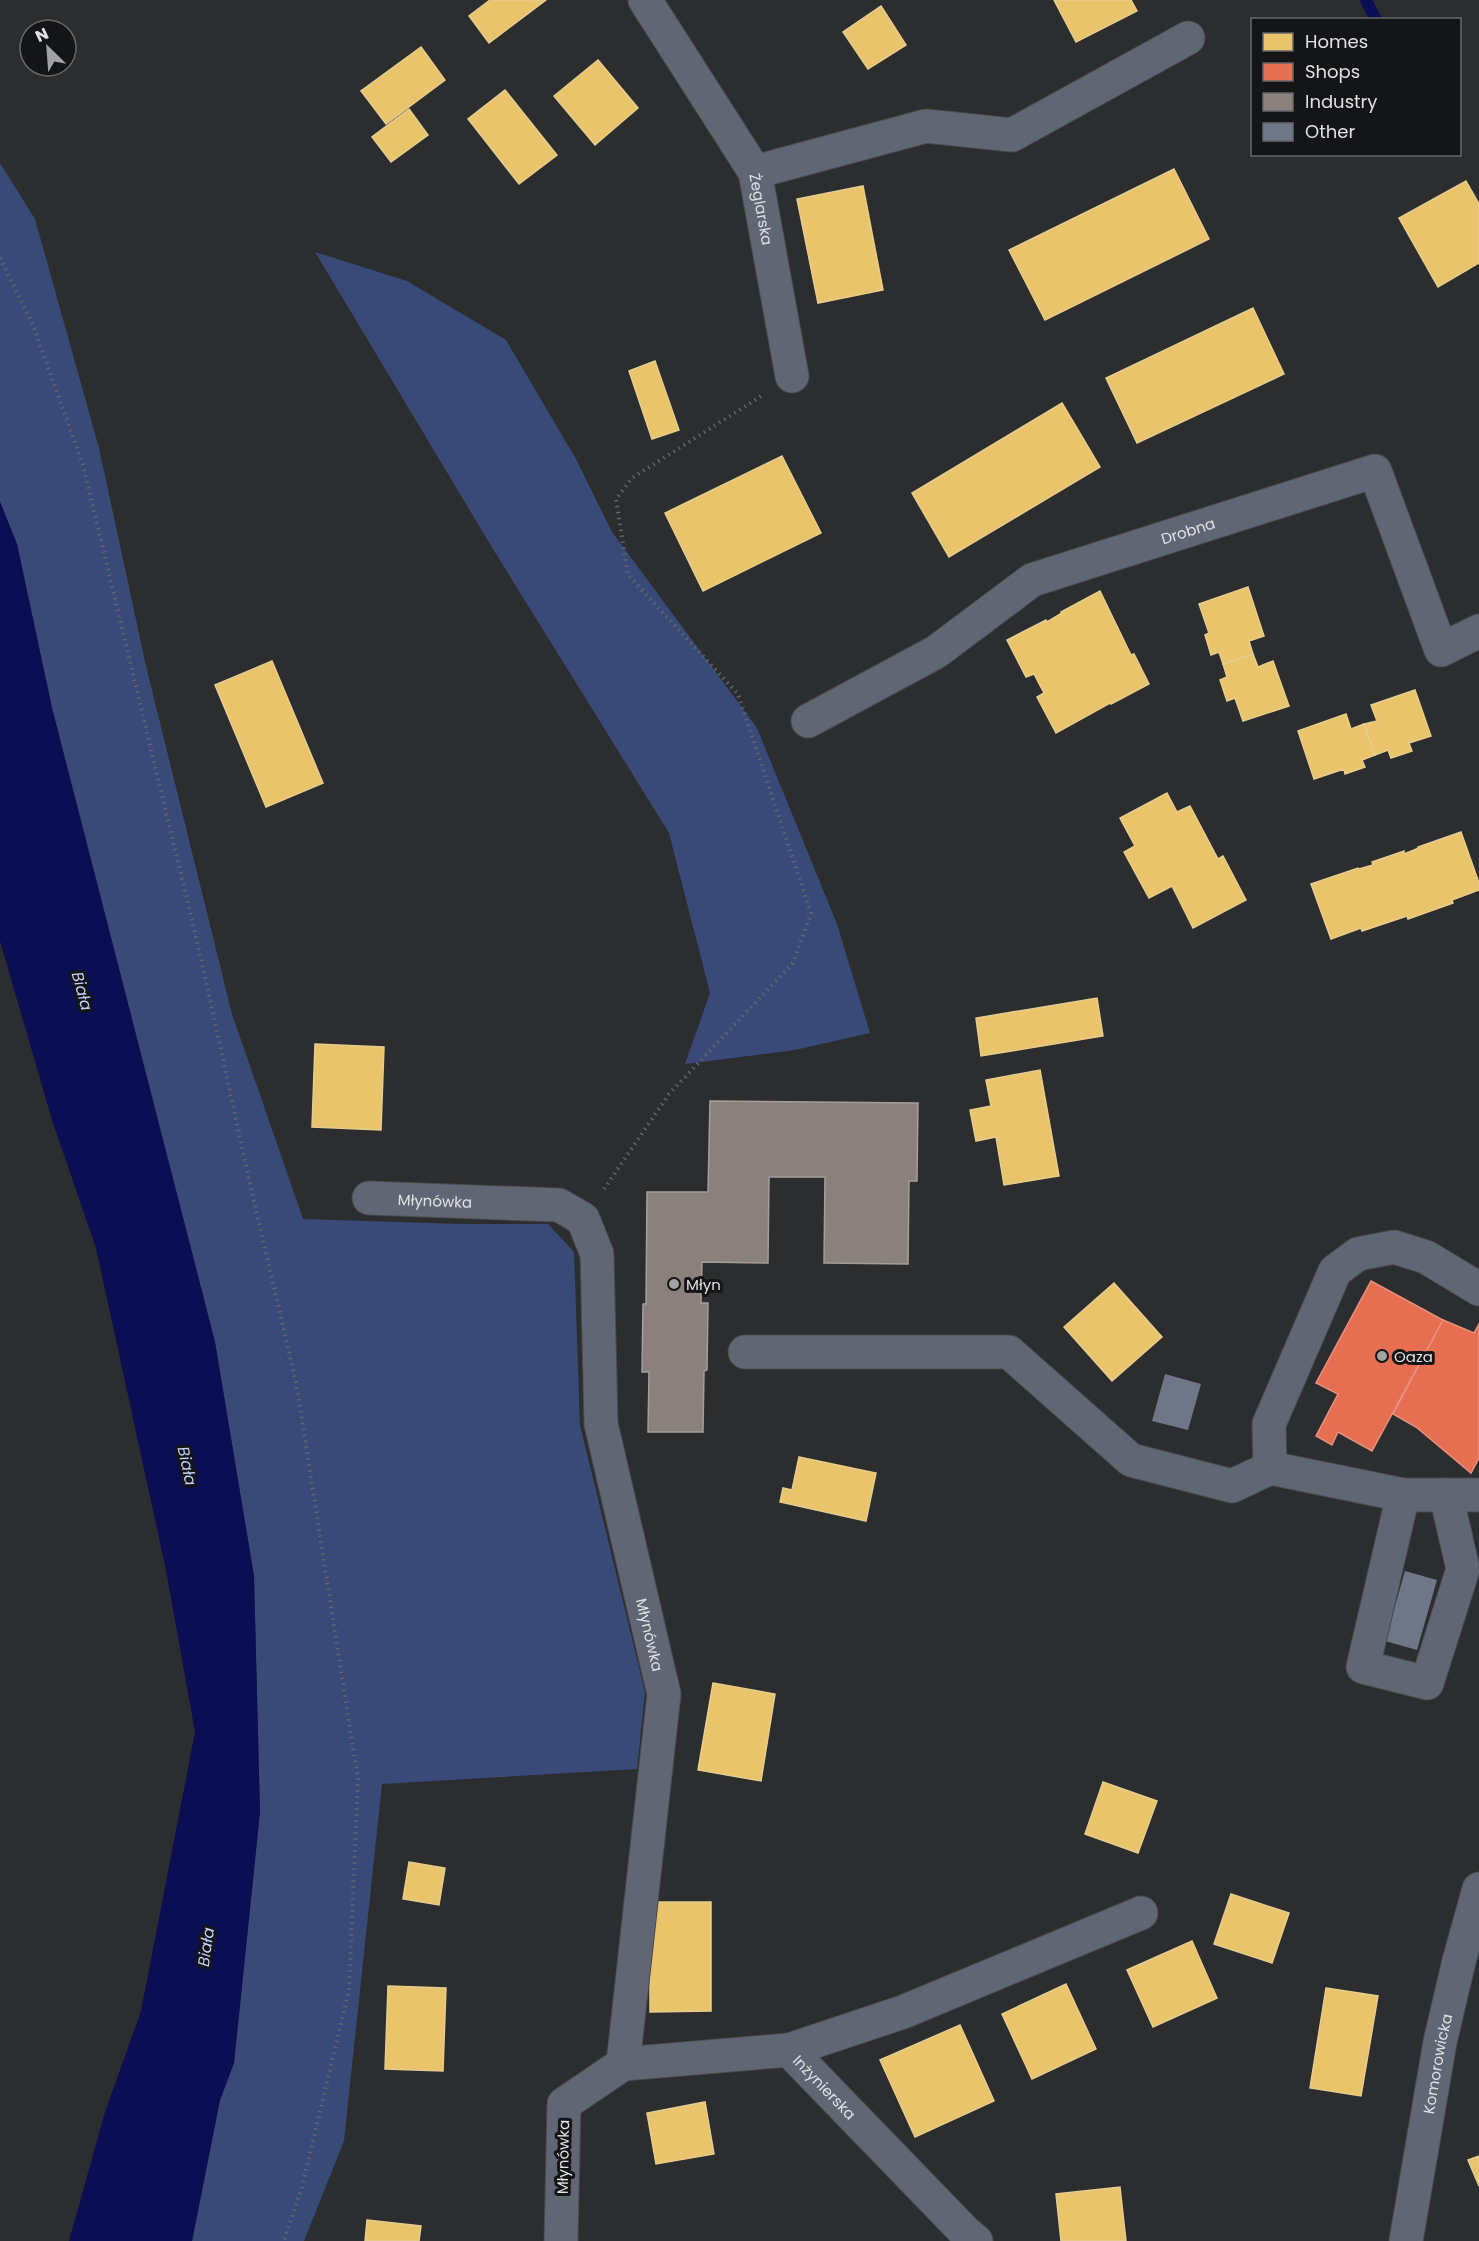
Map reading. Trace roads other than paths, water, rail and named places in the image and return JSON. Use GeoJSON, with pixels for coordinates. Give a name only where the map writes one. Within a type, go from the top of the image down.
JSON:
{"type":"FeatureCollection","features":[{"type":"Feature","properties":{"kind":"street","name":"Żeglarska"},"geometry":{"type":"LineString","coordinates":[[645,0],[755,172],[792,376]]}},
{"type":"Feature","properties":{"kind":"street"},"geometry":{"type":"LineString","coordinates":[[755,172],[926,126],[1012,135],[1188,38]]}},
{"type":"Feature","properties":{"kind":"street","name":"Drobna"},"geometry":{"type":"LineString","coordinates":[[808,721],[936,652],[1032,580],[1375,471],[1441,650],[1479,631]]}},
{"type":"Feature","properties":{"kind":"street","name":"Młynówka"},"geometry":{"type":"LineString","coordinates":[[369,1197],[558,1205],[583,1219],[597,1254],[601,1424],[664,1694],[623,2064],[564,2104],[561,2241]]}},
{"type":"Feature","properties":{"kind":"street"},"geometry":{"type":"LineString","coordinates":[[1270,1468],[1269,1424],[1335,1271],[1358,1254],[1394,1247],[1426,1257],[1479,1289]]}},
{"type":"Feature","properties":{"kind":"street"},"geometry":{"type":"LineString","coordinates":[[745,1352],[1009,1352],[1131,1460],[1232,1486],[1270,1468],[1403,1495],[1479,1495]]}},
{"type":"Feature","properties":{"kind":"street"},"geometry":{"type":"LineString","coordinates":[[1403,1495],[1363,1667],[1427,1683],[1463,1569],[1446,1495]]}},
{"type":"Feature","properties":{"kind":"street","name":"Komorowicka"},"geometry":{"type":"LineString","coordinates":[[1406,2241],[1440,2042],[1479,1889]]}},
{"type":"Feature","properties":{"kind":"street"},"geometry":{"type":"LineString","coordinates":[[789,2050],[903,2012],[1141,1913]]}},
{"type":"Feature","properties":{"kind":"street","name":"Inżynierska"},"geometry":{"type":"LineString","coordinates":[[623,2064],[789,2050],[976,2241]]}},
{"type":"Feature","properties":{"kind":"water","name":"Biała"},"geometry":{"type":"Polygon","coordinates":[[[0,502],[17,544],[52,708],[215,1342],[254,1576],[260,1812],[234,2063],[220,2100],[192,2241],[69,2241],[105,2112],[141,2011],[195,1732],[166,1570],[96,1248],[52,1120],[0,941],[0,502]]]}},
{"type":"Feature","properties":{"kind":"waterway"},"geometry":{"type":"LineString","coordinates":[[1366,0],[1375,18]]}},
{"type":"Feature","properties":{"kind":"place","name":"Młyn"},"geometry":{"type":"Point","coordinates":[674,1284]}},
{"type":"Feature","properties":{"kind":"place","name":"Oaza"},"geometry":{"type":"Point","coordinates":[1382,1356]}}]}
